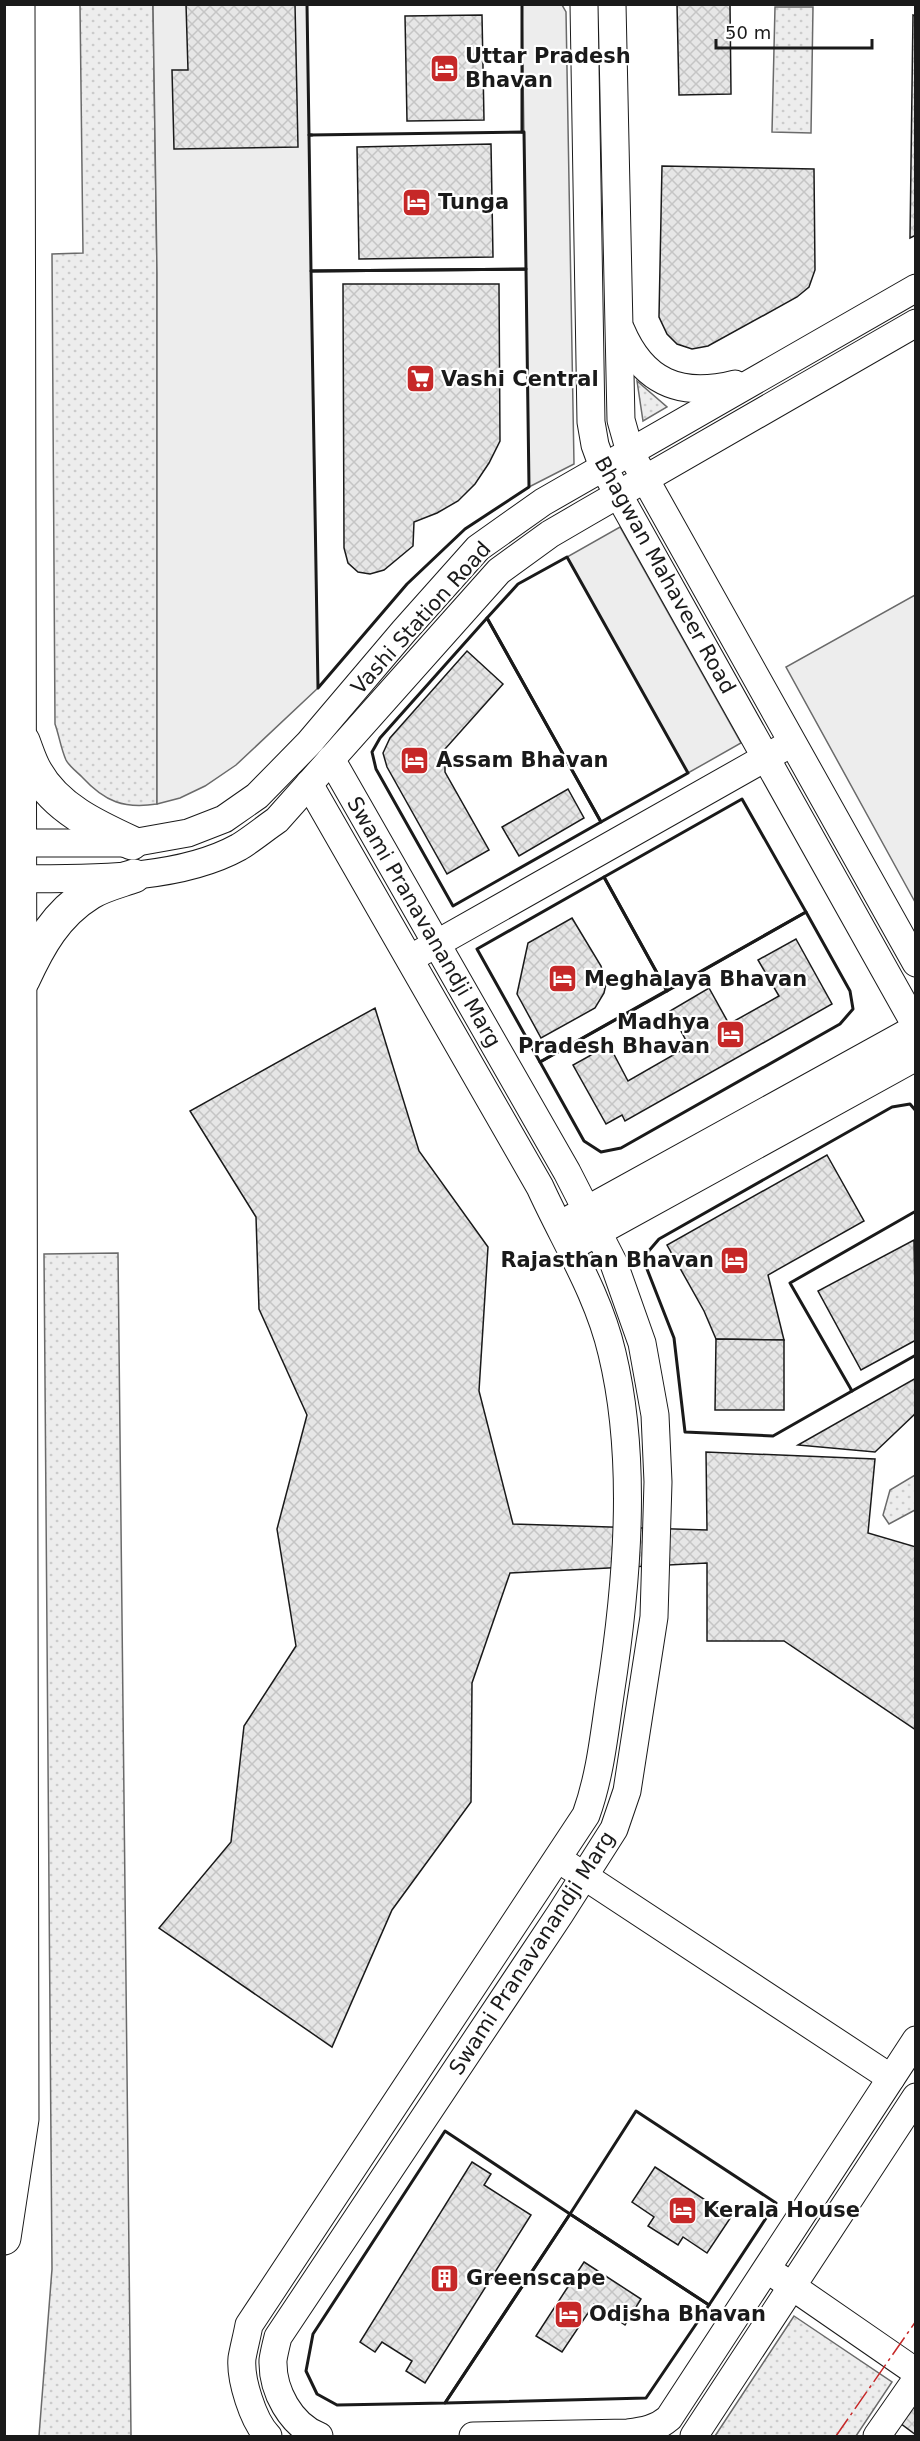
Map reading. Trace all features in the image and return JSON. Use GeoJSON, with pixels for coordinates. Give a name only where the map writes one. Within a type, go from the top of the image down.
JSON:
{"type":"FeatureCollection","features":[{"type":"Feature","properties":{"kind":"highway"},"geometry":{"type":"LineString","coordinates":[[4,2238],[22,2119],[20,987],[12,878],[19,731],[20,8]]}},
{"type":"Feature","properties":{"kind":"highway"},"geometry":{"type":"LineString","coordinates":[[19,731],[36,772],[61,804],[95,826],[132,843]]}},
{"type":"Feature","properties":{"kind":"highway"},"geometry":{"type":"LineString","coordinates":[[20,987],[37,949],[59,916],[92,892],[134,876]]}},
{"type":"Feature","properties":{"kind":"street","name":"Bhagwan Mahaveer Road"},"geometry":{"type":"LineString","coordinates":[[584,4],[591,422],[595,445],[603,467],[915,1027]]}},
{"type":"Feature","properties":{"kind":"street","name":"Bhagwan Mahaveer Road"},"geometry":{"type":"LineString","coordinates":[[612,4],[621,420],[630,452],[915,963]]}},
{"type":"Feature","properties":{"kind":"street","name":"Vashi Station Road"},"geometry":{"type":"LineString","coordinates":[[12,842],[132,843],[188,833],[224,819],[257,796],[309,743],[478,548],[534,508],[915,288]]}},
{"type":"Feature","properties":{"kind":"street"},"geometry":{"type":"LineString","coordinates":[[618,323],[628,346],[641,365],[659,379],[677,387],[698,390],[721,388],[756,380]]}},
{"type":"Feature","properties":{"kind":"street","name":"Vashi Station Road"},"geometry":{"type":"LineString","coordinates":[[12,878],[134,876],[196,864],[238,847],[277,820],[499,571],[550,534],[915,324]]}},
{"type":"Feature","properties":{"kind":"street"},"geometry":{"type":"LineString","coordinates":[[404,631],[428,651]]}},
{"type":"Feature","properties":{"kind":"street"},"geometry":{"type":"LineString","coordinates":[[411,959],[792,743]]}},
{"type":"Feature","properties":{"kind":"street","name":"Swami Pranavanandji Marg"},"geometry":{"type":"LineString","coordinates":[[318,2436],[307,2432],[289,2414],[277,2387],[273,2361],[278,2337],[614,1829],[627,1791],[654,1617],[658,1482],[655,1415],[642,1343],[614,1264],[567,1172],[331,759]]}},
{"type":"Feature","properties":{"kind":"street","name":"Swami Pranavanandji Marg"},"geometry":{"type":"LineString","coordinates":[[268,2436],[263,2431],[247,2395],[242,2360],[249,2325],[586,1815],[597,1783],[622,1614],[627,1482],[624,1418],[612,1351],[586,1276],[540,1187],[309,784]]}},
{"type":"Feature","properties":{"kind":"street"},"geometry":{"type":"LineString","coordinates":[[593,1221],[915,1027]]}},
{"type":"Feature","properties":{"kind":"street"},"geometry":{"type":"LineString","coordinates":[[564,1237],[915,1057]]}},
{"type":"Feature","properties":{"kind":"street"},"geometry":{"type":"LineString","coordinates":[[558,1859],[891,2078]]}},
{"type":"Feature","properties":{"kind":"street"},"geometry":{"type":"LineString","coordinates":[[473,2436],[628,2433],[647,2431],[660,2426],[669,2418],[915,2040]]}},
{"type":"Feature","properties":{"kind":"street"},"geometry":{"type":"LineString","coordinates":[[694,2436],[915,2097]]}},
{"type":"Feature","properties":{"kind":"street"},"geometry":{"type":"LineString","coordinates":[[766,2269],[915,2372]]}},
{"type":"Feature","properties":{"kind":"street"},"geometry":{"type":"LineString","coordinates":[[877,2436],[915,2380]]}},
{"type":"Feature","properties":{"kind":"shaded area"},"geometry":{"type":"Polygon","coordinates":[[[80,5],[153,5],[157,273],[157,804],[135,805],[116,802],[90,786],[66,760],[55,724],[52,254],[83,253],[80,5]]]}},
{"type":"Feature","properties":{"kind":"shaded area"},"geometry":{"type":"Polygon","coordinates":[[[153,5],[307,5],[318,688],[236,765],[205,786],[180,798],[157,804],[157,273],[153,5]]]}},
{"type":"Feature","properties":{"kind":"shaded area"},"geometry":{"type":"Polygon","coordinates":[[[522,5],[562,5],[566,12],[574,464],[529,487],[522,5]]]}},
{"type":"Feature","properties":{"kind":"shaded area"},"geometry":{"type":"Polygon","coordinates":[[[775,7],[813,7],[811,133],[772,132],[775,7]]]}},
{"type":"Feature","properties":{"kind":"shaded area"},"geometry":{"type":"Polygon","coordinates":[[[637,381],[667,407],[643,421],[637,381]]]}},
{"type":"Feature","properties":{"kind":"shaded area"},"geometry":{"type":"Polygon","coordinates":[[[620,527],[741,743],[688,773],[567,557],[620,527]]]}},
{"type":"Feature","properties":{"kind":"shaded area"},"geometry":{"type":"Polygon","coordinates":[[[915,595],[915,902],[786,667],[915,595]]]}},
{"type":"Feature","properties":{"kind":"shaded area"},"geometry":{"type":"Polygon","coordinates":[[[118,1253],[131,2436],[39,2436],[52,2269],[44,1254],[118,1253]]]}},
{"type":"Feature","properties":{"kind":"shaded area"},"geometry":{"type":"Polygon","coordinates":[[[915,1475],[915,1510],[889,1524],[883,1515],[890,1490],[915,1475]]]}},
{"type":"Feature","properties":{"kind":"shaded area"},"geometry":{"type":"Polygon","coordinates":[[[794,2316],[892,2382],[856,2436],[715,2436],[794,2316]]]}},
{"type":"Feature","properties":{"kind":"building"},"geometry":{"type":"Polygon","coordinates":[[[186,4],[295,4],[298,147],[174,149],[172,70],[188,70],[186,4]]]}},
{"type":"Feature","properties":{"kind":"building"},"geometry":{"type":"Polygon","coordinates":[[[677,4],[730,4],[731,94],[679,95],[677,4]]]}},
{"type":"Feature","properties":{"kind":"building","name":"Uttar Pradesh Bhavan"},"geometry":{"type":"Polygon","coordinates":[[[482,15],[484,120],[407,121],[405,16],[482,15]]]}},
{"type":"Feature","properties":{"kind":"building"},"geometry":{"type":"Polygon","coordinates":[[[913,15],[916,16],[916,235],[910,238],[913,15]]]}},
{"type":"Feature","properties":{"kind":"building"},"geometry":{"type":"Polygon","coordinates":[[[491,144],[493,257],[359,259],[357,147],[491,144]]]}},
{"type":"Feature","properties":{"kind":"building"},"geometry":{"type":"Polygon","coordinates":[[[662,166],[814,169],[815,270],[809,287],[797,297],[708,346],[692,349],[677,344],[667,334],[659,317],[662,166]]]}},
{"type":"Feature","properties":{"kind":"building"},"geometry":{"type":"Polygon","coordinates":[[[343,284],[499,284],[500,441],[475,484],[458,501],[414,522],[413,546],[384,570],[370,574],[358,572],[348,563],[344,548],[343,284]]]}},
{"type":"Feature","properties":{"kind":"building","name":"Assam Bhavan"},"geometry":{"type":"Polygon","coordinates":[[[467,651],[503,684],[445,749],[445,772],[489,850],[447,874],[387,767],[383,753],[390,738],[467,651]]]}},
{"type":"Feature","properties":{"kind":"building"},"geometry":{"type":"Polygon","coordinates":[[[568,789],[584,818],[519,856],[502,827],[568,789]]]}},
{"type":"Feature","properties":{"kind":"building","name":"Meghalaya Bhavan"},"geometry":{"type":"Polygon","coordinates":[[[572,918],[601,966],[606,984],[604,993],[595,1008],[541,1038],[517,994],[528,943],[572,918]]]}},
{"type":"Feature","properties":{"kind":"building","name":"Madhya Pradesh Bhavan"},"geometry":{"type":"Polygon","coordinates":[[[796,939],[832,1004],[625,1121],[622,1115],[606,1124],[573,1065],[609,1045],[628,1081],[689,1046],[670,1011],[709,988],[729,1024],[779,996],[758,960],[796,939]]]}},
{"type":"Feature","properties":{"kind":"building"},"geometry":{"type":"Polygon","coordinates":[[[375,1008],[419,1151],[488,1247],[479,1391],[513,1524],[707,1530],[706,1452],[875,1459],[868,1533],[916,1547],[916,1730],[784,1641],[707,1641],[707,1563],[510,1573],[472,1683],[471,1802],[392,1910],[332,2047],[159,1928],[231,1842],[244,1726],[296,1646],[277,1529],[307,1415],[259,1309],[256,1217],[190,1111],[375,1008]]]}},
{"type":"Feature","properties":{"kind":"building","name":"Rajasthan Bhavan"},"geometry":{"type":"Polygon","coordinates":[[[827,1155],[864,1221],[768,1275],[784,1340],[716,1339],[704,1311],[667,1245],[827,1155]]]}},
{"type":"Feature","properties":{"kind":"building"},"geometry":{"type":"Polygon","coordinates":[[[914,1240],[916,1340],[861,1370],[818,1291],[914,1240]]]}},
{"type":"Feature","properties":{"kind":"building"},"geometry":{"type":"Polygon","coordinates":[[[716,1339],[784,1340],[784,1410],[715,1410],[716,1339]]]}},
{"type":"Feature","properties":{"kind":"building"},"geometry":{"type":"Polygon","coordinates":[[[916,1378],[916,1413],[875,1452],[798,1445],[916,1378]]]}},
{"type":"Feature","properties":{"kind":"building","name":"Greenscape"},"geometry":{"type":"Polygon","coordinates":[[[472,2162],[491,2174],[484,2185],[531,2215],[425,2383],[406,2371],[412,2361],[382,2342],[375,2352],[360,2342],[472,2162]]]}},
{"type":"Feature","properties":{"kind":"building","name":"Kerala House"},"geometry":{"type":"Polygon","coordinates":[[[655,2167],[731,2217],[707,2253],[683,2237],[678,2245],[648,2226],[654,2217],[632,2202],[655,2167]]]}},
{"type":"Feature","properties":{"kind":"building","name":"Odisha Bhavan"},"geometry":{"type":"Polygon","coordinates":[[[584,2262],[641,2299],[625,2325],[594,2304],[562,2352],[536,2336],[584,2262]]]}},
{"type":"Feature","properties":{"kind":"building"},"geometry":{"type":"Polygon","coordinates":[[[909,2402],[916,2407],[916,2435],[896,2420],[909,2402]]]}},
{"type":"Feature","properties":{"kind":"wall"},"geometry":{"type":"LineString","coordinates":[[307,4],[309,135],[312,135]]}},
{"type":"Feature","properties":{"kind":"wall"},"geometry":{"type":"LineString","coordinates":[[522,4],[522,132]]}},
{"type":"Feature","properties":{"kind":"wall"},"geometry":{"type":"LineString","coordinates":[[524,132],[526,269],[311,271],[309,135],[524,132]]}},
{"type":"Feature","properties":{"kind":"wall"},"geometry":{"type":"LineString","coordinates":[[526,269],[529,487],[465,529],[407,584],[318,688],[311,271],[526,269]]}},
{"type":"Feature","properties":{"kind":"wall"},"geometry":{"type":"LineString","coordinates":[[567,557],[688,773],[601,822],[487,618],[518,584],[567,557]]}},
{"type":"Feature","properties":{"kind":"wall"},"geometry":{"type":"LineString","coordinates":[[487,618],[601,822],[453,906],[376,769],[372,752],[380,738],[487,618]]}},
{"type":"Feature","properties":{"kind":"wall"},"geometry":{"type":"LineString","coordinates":[[742,799],[806,912],[667,991],[604,877],[742,799]]}},
{"type":"Feature","properties":{"kind":"wall"},"geometry":{"type":"LineString","coordinates":[[604,877],[667,991],[540,1062],[477,949],[604,877]]}},
{"type":"Feature","properties":{"kind":"wall"},"geometry":{"type":"LineString","coordinates":[[806,912],[850,991],[853,1009],[840,1024],[621,1148],[601,1152],[584,1141],[540,1062],[806,912]]}},
{"type":"Feature","properties":{"kind":"wall"},"geometry":{"type":"LineString","coordinates":[[916,1111],[910,1104],[892,1107],[659,1239],[647,1253],[647,1269],[674,1338],[685,1432],[773,1436],[852,1391],[790,1283],[916,1211]]}},
{"type":"Feature","properties":{"kind":"wall"},"geometry":{"type":"LineString","coordinates":[[851,1390],[916,1355]]}},
{"type":"Feature","properties":{"kind":"wall"},"geometry":{"type":"LineString","coordinates":[[636,2111],[776,2203],[709,2305],[570,2214],[636,2111]]}},
{"type":"Feature","properties":{"kind":"wall"},"geometry":{"type":"LineString","coordinates":[[445,2131],[570,2214],[445,2403],[337,2405],[317,2394],[306,2371],[313,2334],[445,2131]]}},
{"type":"Feature","properties":{"kind":"wall"},"geometry":{"type":"LineString","coordinates":[[570,2214],[709,2305],[646,2398],[445,2403],[570,2214]]}},
{"type":"Feature","properties":{"kind":"power"},"geometry":{"type":"LineString","coordinates":[[836,2436],[916,2321]]}},
{"type":"Feature","properties":{"kind":"place","name":"Uttar Pradesh Bhavan"},"geometry":{"type":"Point","coordinates":[444,68]}},
{"type":"Feature","properties":{"kind":"place","name":"Tunga"},"geometry":{"type":"Point","coordinates":[417,202]}},
{"type":"Feature","properties":{"kind":"place","name":"Vashi Central"},"geometry":{"type":"Point","coordinates":[420,379]}},
{"type":"Feature","properties":{"kind":"place","name":"Assam Bhavan"},"geometry":{"type":"Point","coordinates":[415,760]}},
{"type":"Feature","properties":{"kind":"place","name":"Meghalaya Bhavan"},"geometry":{"type":"Point","coordinates":[563,979]}},
{"type":"Feature","properties":{"kind":"place","name":"Madhya Pradesh Bhavan"},"geometry":{"type":"Point","coordinates":[731,1034]}},
{"type":"Feature","properties":{"kind":"place","name":"Rajasthan Bhavan"},"geometry":{"type":"Point","coordinates":[735,1260]}},
{"type":"Feature","properties":{"kind":"place","name":"Kerala House"},"geometry":{"type":"Point","coordinates":[682,2210]}},
{"type":"Feature","properties":{"kind":"place","name":"Greenscape"},"geometry":{"type":"Point","coordinates":[445,2278]}},
{"type":"Feature","properties":{"kind":"place","name":"Odisha Bhavan"},"geometry":{"type":"Point","coordinates":[568,2314]}}]}
